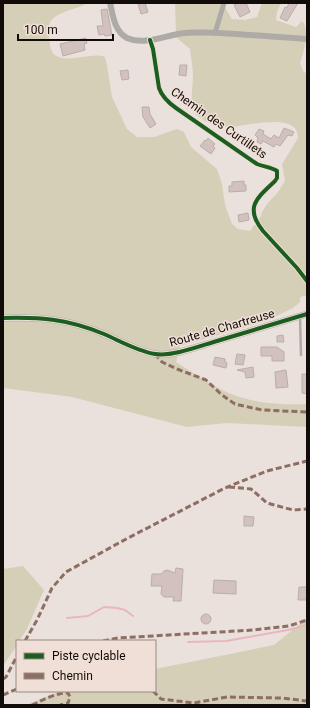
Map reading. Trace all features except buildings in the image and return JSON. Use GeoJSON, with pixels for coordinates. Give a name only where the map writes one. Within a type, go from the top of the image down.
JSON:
{"type":"FeatureCollection","features":[{"type":"Feature","properties":{"kind":"main road","name":"Route de Chartreuse"},"geometry":{"type":"LineString","coordinates":[[3,318],[32,317],[69,322],[104,334],[130,346],[163,355],[303,315]]}},
{"type":"Feature","properties":{"kind":"street"},"geometry":{"type":"LineString","coordinates":[[110,3],[115,24],[119,31],[122,35],[131,39],[150,40],[188,33],[215,33],[307,39]]}},
{"type":"Feature","properties":{"kind":"street"},"geometry":{"type":"LineString","coordinates":[[215,33],[224,3]]}},
{"type":"Feature","properties":{"kind":"street","name":"Chemin des Curtillets"},"geometry":{"type":"LineString","coordinates":[[150,40],[153,49],[159,88],[166,99],[172,105],[257,164],[277,171],[278,178],[256,200],[254,205],[255,218],[258,225],[297,268],[307,282]]}},
{"type":"Feature","properties":{"kind":"lane"},"geometry":{"type":"LineString","coordinates":[[301,355],[303,315]]}},
{"type":"Feature","properties":{"kind":"shaded area"},"geometry":{"type":"Polygon","coordinates":[[[3,3],[88,3],[60,14],[50,23],[48,29],[53,53],[58,57],[64,58],[93,56],[105,57],[112,97],[127,129],[137,137],[154,137],[177,129],[184,132],[191,147],[217,169],[222,184],[225,205],[232,224],[238,229],[250,231],[261,216],[267,204],[278,192],[285,181],[282,164],[298,138],[296,130],[290,125],[281,122],[231,127],[222,126],[202,119],[195,113],[192,105],[193,73],[190,49],[178,39],[176,35],[175,3],[222,3],[232,19],[245,20],[257,17],[262,3],[281,3],[277,12],[276,20],[296,27],[302,21],[306,29],[306,35],[300,63],[303,71],[307,74],[307,296],[300,298],[300,302],[293,308],[266,321],[180,346],[176,362],[224,391],[234,395],[254,401],[307,404],[307,427],[227,423],[187,427],[72,397],[3,388],[3,3]]]}},
{"type":"Feature","properties":{"kind":"shaded area"},"geometry":{"type":"Polygon","coordinates":[[[23,566],[44,590],[27,629],[20,640],[16,640],[16,646],[3,666],[3,569],[23,566]]]}},
{"type":"Feature","properties":{"kind":"shaded area"},"geometry":{"type":"Polygon","coordinates":[[[307,619],[307,705],[26,705],[58,692],[156,692],[156,669],[274,645],[307,619]]]}},
{"type":"Feature","properties":{"kind":"waterway"},"geometry":{"type":"LineString","coordinates":[[67,618],[88,616],[104,607],[125,610],[133,616]]}},
{"type":"Feature","properties":{"kind":"waterway"},"geometry":{"type":"LineString","coordinates":[[188,642],[226,641],[288,630],[307,625]]}},
{"type":"Feature","properties":{"kind":"marked path"},"geometry":{"type":"LineString","coordinates":[[155,354],[162,362],[206,380],[222,395],[235,404],[262,410],[307,412]]}},
{"type":"Feature","properties":{"kind":"marked path"},"geometry":{"type":"LineString","coordinates":[[26,640],[52,588],[66,572],[225,488],[267,471],[307,461]]}},
{"type":"Feature","properties":{"kind":"marked path"},"geometry":{"type":"LineString","coordinates":[[229,487],[251,489],[267,503],[293,510],[307,509]]}},
{"type":"Feature","properties":{"kind":"marked path"},"geometry":{"type":"LineString","coordinates":[[108,640],[118,638],[253,630],[289,626],[307,620]]}},
{"type":"Feature","properties":{"kind":"marked path"},"geometry":{"type":"LineString","coordinates":[[3,679],[6,677],[16,658]]}},
{"type":"Feature","properties":{"kind":"marked path"},"geometry":{"type":"LineString","coordinates":[[3,695],[16,689]]}},
{"type":"Feature","properties":{"kind":"marked path"},"geometry":{"type":"LineString","coordinates":[[154,692],[161,699],[194,703],[227,697],[281,698],[307,701]]}},
{"type":"Feature","properties":{"kind":"marked path"},"geometry":{"type":"LineString","coordinates":[[32,705],[54,695],[68,693],[70,697],[68,703],[60,705]]}},
{"type":"Feature","properties":{"kind":"cycle path"},"geometry":{"type":"LineString","coordinates":[[150,40],[153,49],[159,88],[166,100],[257,164],[277,171],[277,178],[275,181],[255,203],[254,215],[257,223],[263,231],[307,281]]}},
{"type":"Feature","properties":{"kind":"cycle path"},"geometry":{"type":"LineString","coordinates":[[3,318],[30,318],[66,322],[91,329],[142,351],[162,355],[186,350],[307,314]]}}]}
